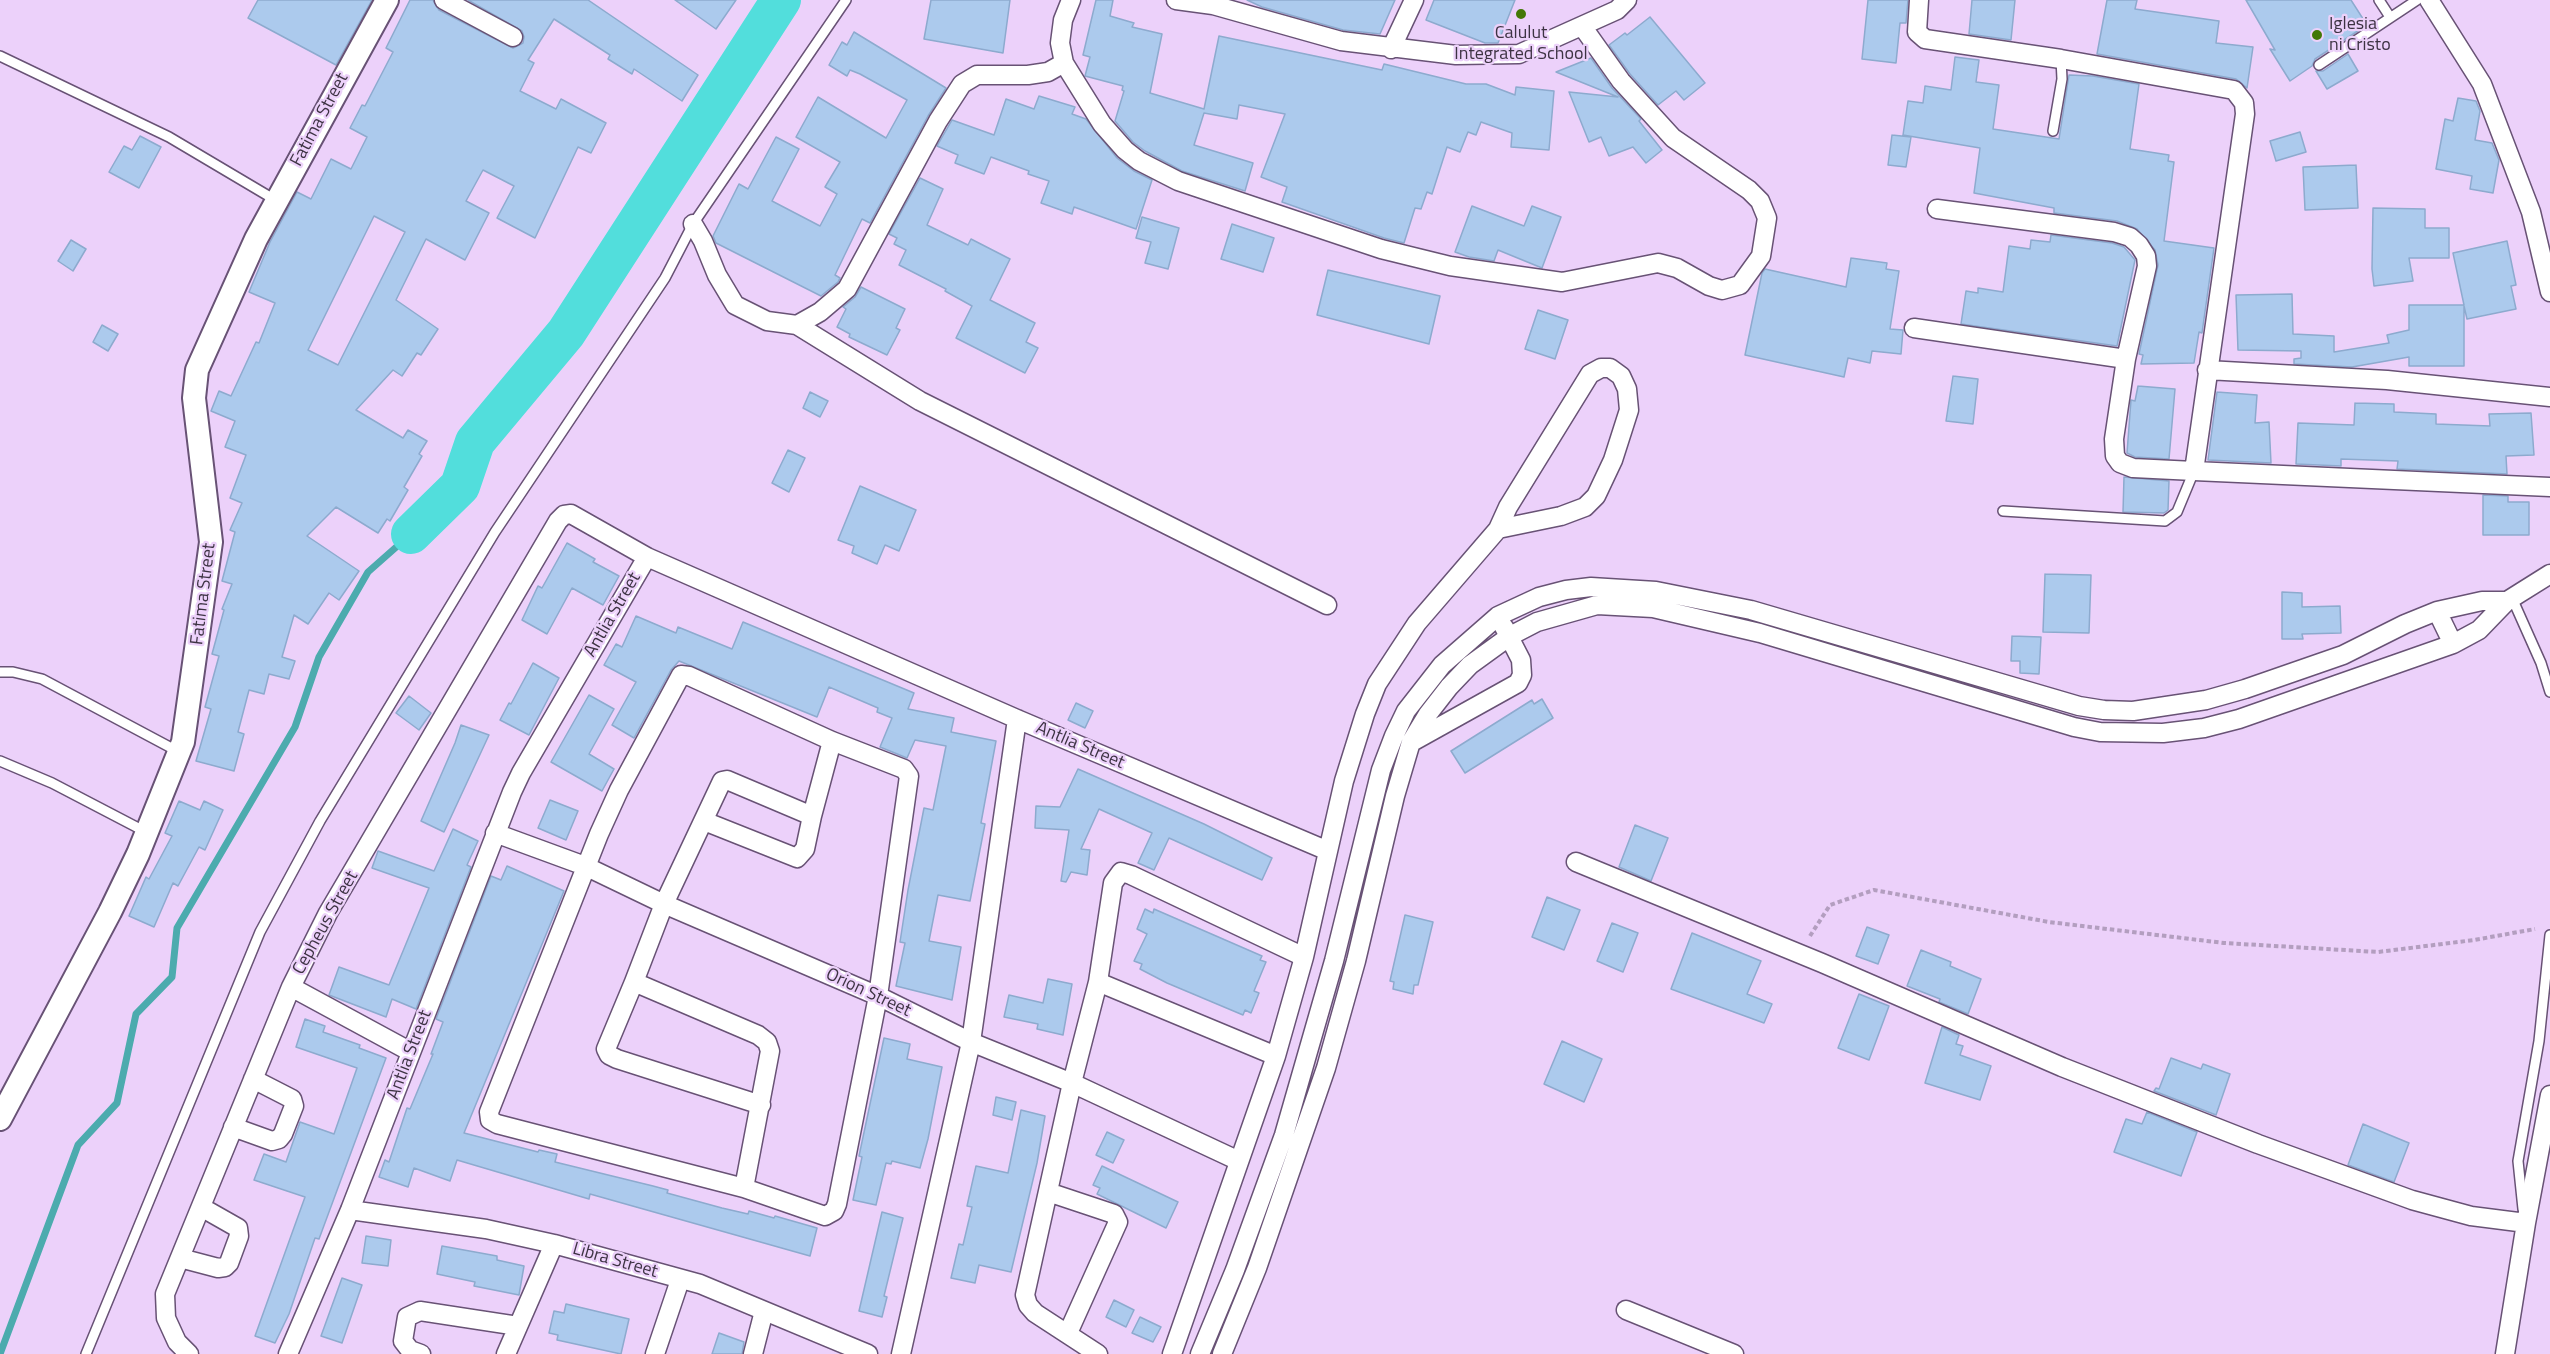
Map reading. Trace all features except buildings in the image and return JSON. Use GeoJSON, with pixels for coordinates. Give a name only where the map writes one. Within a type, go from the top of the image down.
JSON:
{"type":"FeatureCollection","features":[{"type":"Feature","properties":{"kind":"street","name":"Fatima Street"},"geometry":{"type":"LineString","coordinates":[[0,1119],[110,912],[180,753],[188,714],[211,542],[194,398],[197,370],[256,239],[387,0]]}},
{"type":"Feature","properties":{"kind":"street"},"geometry":{"type":"LineString","coordinates":[[444,0],[513,37]]}},
{"type":"Feature","properties":{"kind":"street"},"geometry":{"type":"LineString","coordinates":[[1071,0],[1063,20],[1060,43],[1064,63],[1102,124],[1139,161],[1198,188],[1356,241],[1450,266],[1562,282],[1658,263],[1677,268],[1709,286],[1722,290],[1740,285],[1761,256],[1767,218],[1760,201],[1749,190],[1673,138],[1621,81],[1582,26]]}},
{"type":"Feature","properties":{"kind":"street"},"geometry":{"type":"LineString","coordinates":[[1176,0],[1215,3],[1341,41],[1390,49],[1456,55],[1519,54],[1617,10],[1627,0]]}},
{"type":"Feature","properties":{"kind":"street"},"geometry":{"type":"LineString","coordinates":[[1390,49],[1414,0]]}},
{"type":"Feature","properties":{"kind":"street"},"geometry":{"type":"LineString","coordinates":[[1919,0],[1917,32],[1925,39],[2061,59],[2234,90],[2244,103],[2245,114],[2194,471]]}},
{"type":"Feature","properties":{"kind":"street"},"geometry":{"type":"LineString","coordinates":[[2429,0],[2482,84],[2531,212],[2550,292]]}},
{"type":"Feature","properties":{"kind":"street"},"geometry":{"type":"LineString","coordinates":[[796,325],[820,312],[847,289],[938,121],[962,84],[976,75],[1028,75],[1048,72],[1064,63]]}},
{"type":"Feature","properties":{"kind":"street"},"geometry":{"type":"LineString","coordinates":[[1937,209],[2114,232],[2130,237],[2139,245],[2146,256],[2147,266],[2126,359],[2114,439],[2115,456],[2120,463],[2133,468],[2550,487]]}},
{"type":"Feature","properties":{"kind":"street"},"geometry":{"type":"LineString","coordinates":[[693,224],[703,241],[717,275],[735,305],[767,321],[796,325],[920,401],[1328,605]]}},
{"type":"Feature","properties":{"kind":"street"},"geometry":{"type":"LineString","coordinates":[[1914,328],[2126,359]]}},
{"type":"Feature","properties":{"kind":"street"},"geometry":{"type":"LineString","coordinates":[[1172,1354],[1276,1056],[1304,957],[1348,766],[1377,684],[1417,623],[1498,529],[1508,507],[1590,374],[1601,368],[1610,368],[1621,376],[1627,389],[1629,410],[1613,460],[1596,496],[1585,507],[1561,516],[1498,529]]}},
{"type":"Feature","properties":{"kind":"street"},"geometry":{"type":"LineString","coordinates":[[2207,370],[2387,380],[2550,397]]}},
{"type":"Feature","properties":{"kind":"street","name":"Cepheus Street"},"geometry":{"type":"LineString","coordinates":[[189,1354],[177,1342],[166,1318],[165,1294],[291,987],[328,913],[564,515],[571,514],[646,557]]}},
{"type":"Feature","properties":{"kind":"street","name":"Antlia Street"},"geometry":{"type":"LineString","coordinates":[[288,1354],[350,1210],[495,833],[521,773],[646,557],[1017,719],[1328,851]]}},
{"type":"Feature","properties":{"kind":"street"},"geometry":{"type":"LineString","coordinates":[[1222,1354],[1257,1268],[1332,1047],[1356,961],[1397,785],[1412,742],[1428,714],[1449,687],[1494,645],[1537,622],[1597,605],[1655,599],[1760,633],[2074,727],[2100,732],[2163,733],[2204,728],[2239,719],[2453,644],[2479,630],[2510,599],[2550,574]]}},
{"type":"Feature","properties":{"kind":"street"},"geometry":{"type":"LineString","coordinates":[[1200,1354],[1235,1270],[1284,1135],[1337,950],[1382,770],[1394,736],[1406,711],[1442,665],[1498,616],[1539,597],[1591,587],[1655,599],[1751,610],[2079,705],[2104,710],[2133,711],[2226,694],[2343,655],[2404,624],[2437,611],[2510,599]]}},
{"type":"Feature","properties":{"kind":"street"},"geometry":{"type":"LineString","coordinates":[[2437,611],[2453,644]]}},
{"type":"Feature","properties":{"kind":"street"},"geometry":{"type":"LineString","coordinates":[[1394,736],[1412,742],[1518,683],[1523,668],[1510,636],[1498,616]]}},
{"type":"Feature","properties":{"kind":"street"},"geometry":{"type":"LineString","coordinates":[[2343,655],[2351,679]]}},
{"type":"Feature","properties":{"kind":"street"},"geometry":{"type":"LineString","coordinates":[[681,675],[689,676],[832,741],[904,769],[909,776],[878,996],[834,1211],[825,1216],[744,1188],[490,1120],[489,1112],[585,866],[619,790],[681,675]]}},
{"type":"Feature","properties":{"kind":"street"},"geometry":{"type":"LineString","coordinates":[[2133,711],[2134,733]]}},
{"type":"Feature","properties":{"kind":"street"},"geometry":{"type":"LineString","coordinates":[[901,1354],[971,1042],[1017,719]]}},
{"type":"Feature","properties":{"kind":"street"},"geometry":{"type":"LineString","coordinates":[[704,821],[797,858],[805,849],[832,741]]}},
{"type":"Feature","properties":{"kind":"street"},"geometry":{"type":"LineString","coordinates":[[761,1105],[617,1059],[609,1055],[606,1049],[664,904],[722,781],[727,780],[812,816]]}},
{"type":"Feature","properties":{"kind":"street","name":"Orion Street"},"geometry":{"type":"LineString","coordinates":[[495,833],[585,866],[664,904],[878,996],[971,1042],[1072,1083],[1239,1161]]}},
{"type":"Feature","properties":{"kind":"street"},"geometry":{"type":"LineString","coordinates":[[1576,861],[2062,1067],[2258,1144],[2412,1200],[2471,1216],[2526,1223]]}},
{"type":"Feature","properties":{"kind":"street"},"geometry":{"type":"LineString","coordinates":[[1098,1354],[1035,1313],[1028,1305],[1025,1295],[1072,1083],[1098,982],[1113,883],[1121,872],[1304,957]]}},
{"type":"Feature","properties":{"kind":"street"},"geometry":{"type":"LineString","coordinates":[[634,982],[758,1035],[767,1042],[770,1051],[744,1188]]}},
{"type":"Feature","properties":{"kind":"street"},"geometry":{"type":"LineString","coordinates":[[1098,982],[1276,1056]]}},
{"type":"Feature","properties":{"kind":"street"},"geometry":{"type":"LineString","coordinates":[[291,987],[411,1052]]}},
{"type":"Feature","properties":{"kind":"street"},"geometry":{"type":"LineString","coordinates":[[233,1127],[272,1141],[279,1139],[283,1134],[294,1106],[292,1099],[253,1079]]}},
{"type":"Feature","properties":{"kind":"street"},"geometry":{"type":"LineString","coordinates":[[2505,1354],[2550,1095]]}},
{"type":"Feature","properties":{"kind":"street"},"geometry":{"type":"LineString","coordinates":[[1048,1192],[1114,1214],[1118,1222],[1068,1333]]}},
{"type":"Feature","properties":{"kind":"street"},"geometry":{"type":"LineString","coordinates":[[1261,1199],[1278,1206]]}},
{"type":"Feature","properties":{"kind":"street"},"geometry":{"type":"LineString","coordinates":[[180,1258],[218,1268],[225,1267],[229,1263],[239,1236],[238,1228],[201,1207]]}},
{"type":"Feature","properties":{"kind":"street","name":"Libra Street"},"geometry":{"type":"LineString","coordinates":[[350,1210],[486,1229],[554,1244],[700,1284],[868,1354]]}},
{"type":"Feature","properties":{"kind":"street"},"geometry":{"type":"LineString","coordinates":[[506,1354],[554,1244]]}},
{"type":"Feature","properties":{"kind":"street"},"geometry":{"type":"LineString","coordinates":[[655,1354],[680,1280]]}},
{"type":"Feature","properties":{"kind":"street"},"geometry":{"type":"LineString","coordinates":[[1626,1310],[1734,1354]]}},
{"type":"Feature","properties":{"kind":"street"},"geometry":{"type":"LineString","coordinates":[[421,1354],[410,1350],[403,1341],[407,1317],[420,1311],[518,1326]]}},
{"type":"Feature","properties":{"kind":"street"},"geometry":{"type":"LineString","coordinates":[[753,1354],[764,1311]]}},
{"type":"Feature","properties":{"kind":"lane"},"geometry":{"type":"LineString","coordinates":[[86,1354],[260,932],[320,821],[495,532],[665,278],[693,224],[846,0]]}},
{"type":"Feature","properties":{"kind":"lane"},"geometry":{"type":"LineString","coordinates":[[2379,0],[2390,17]]}},
{"type":"Feature","properties":{"kind":"lane"},"geometry":{"type":"LineString","coordinates":[[2319,65],[2417,0]]}},
{"type":"Feature","properties":{"kind":"lane"},"geometry":{"type":"LineString","coordinates":[[0,56],[169,137],[277,201]]}},
{"type":"Feature","properties":{"kind":"lane"},"geometry":{"type":"LineString","coordinates":[[2053,131],[2061,79],[2061,59]]}},
{"type":"Feature","properties":{"kind":"lane"},"geometry":{"type":"LineString","coordinates":[[2003,511],[2165,521],[2177,512],[2194,471]]}},
{"type":"Feature","properties":{"kind":"lane"},"geometry":{"type":"LineString","coordinates":[[2510,599],[2541,663],[2550,692]]}},
{"type":"Feature","properties":{"kind":"lane"},"geometry":{"type":"LineString","coordinates":[[0,672],[13,672],[42,679],[180,753]]}},
{"type":"Feature","properties":{"kind":"lane"},"geometry":{"type":"LineString","coordinates":[[0,761],[52,783],[147,832]]}},
{"type":"Feature","properties":{"kind":"lane"},"geometry":{"type":"LineString","coordinates":[[2526,1223],[2519,1187],[2518,1161],[2539,1041],[2550,935]]}},
{"type":"Feature","properties":{"kind":"path"},"geometry":{"type":"LineString","coordinates":[[1798,954],[1830,905],[1874,890],[2049,922],[2223,944],[2378,952],[2474,940],[2542,927]]}},
{"type":"Feature","properties":{"kind":"waterway"},"geometry":{"type":"LineString","coordinates":[[411,534],[460,486],[475,442],[566,333],[781,0]]}},
{"type":"Feature","properties":{"kind":"waterway"},"geometry":{"type":"LineString","coordinates":[[0,1354],[78,1145],[117,1103],[136,1014],[172,977],[177,928],[295,727],[319,657],[368,572],[411,534]]}},
{"type":"Feature","properties":{"kind":"place","name":"Calulut Integrated School"},"geometry":{"type":"Point","coordinates":[1521,14]}},
{"type":"Feature","properties":{"kind":"place","name":"Iglesia ni Cristo"},"geometry":{"type":"Point","coordinates":[2317,35]}}]}
